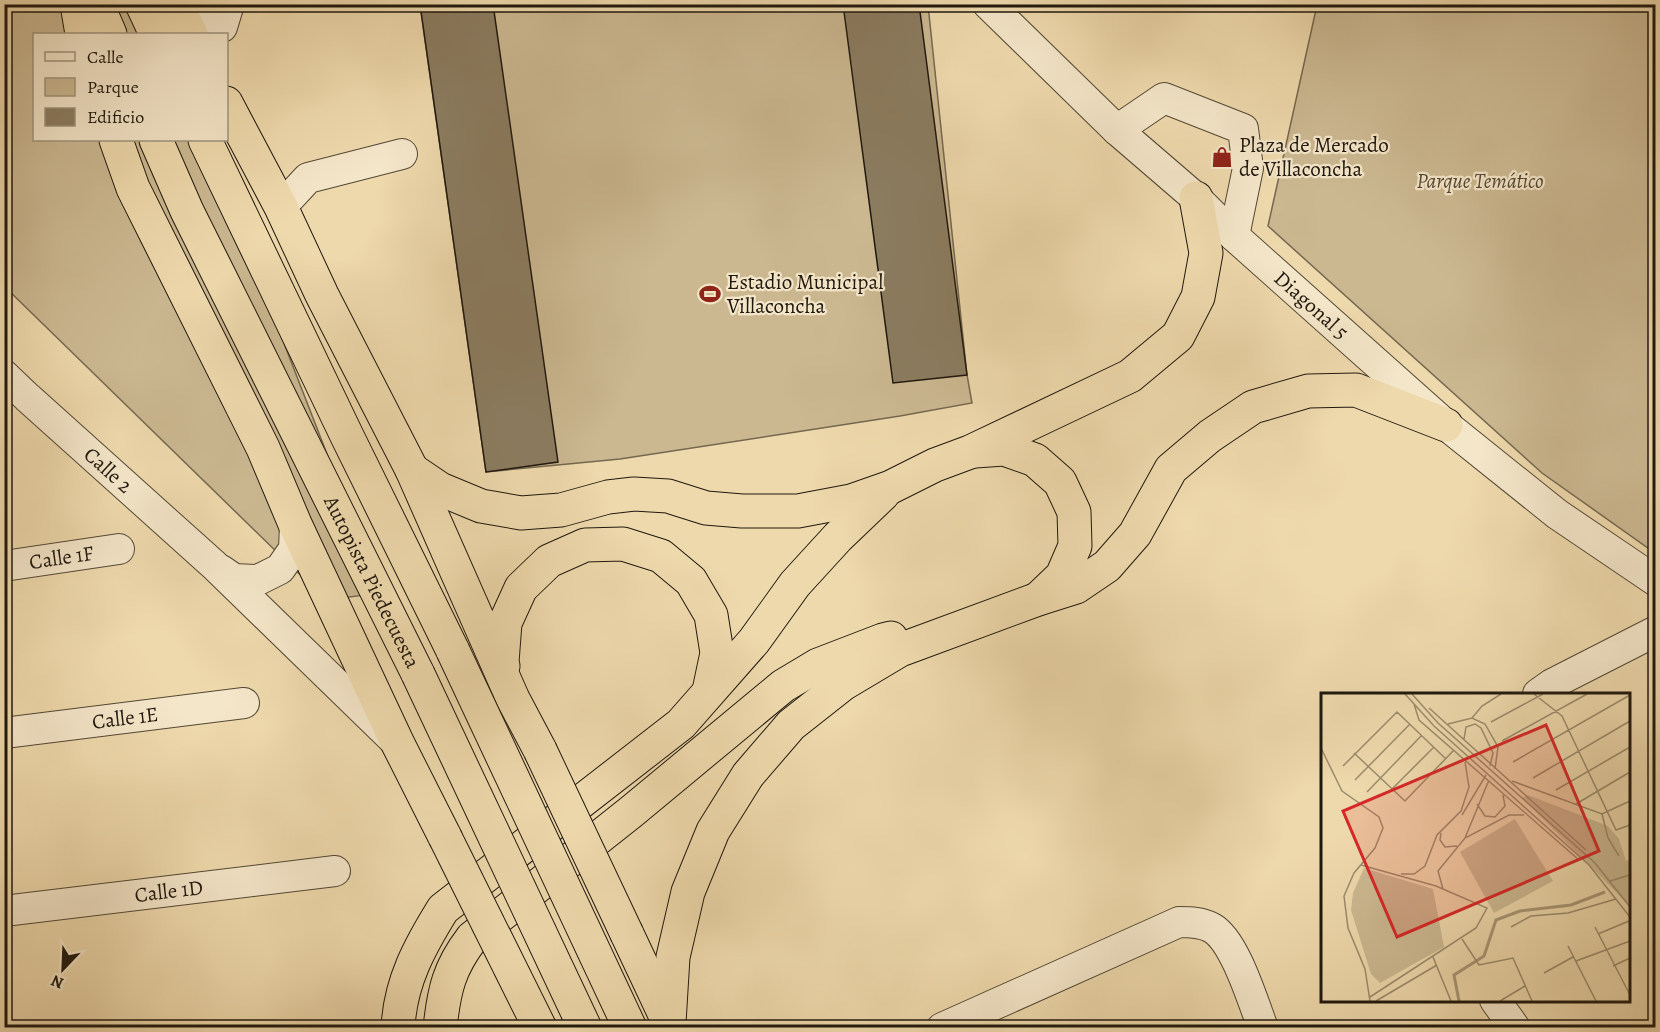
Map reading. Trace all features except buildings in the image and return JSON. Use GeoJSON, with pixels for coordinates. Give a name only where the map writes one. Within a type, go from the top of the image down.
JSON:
{"type":"FeatureCollection","features":[{"type":"Feature","properties":{"kind":"highway"},"geometry":{"type":"LineString","coordinates":[[77,4],[82,33]]}},
{"type":"Feature","properties":{"kind":"highway"},"geometry":{"type":"LineString","coordinates":[[97,4],[110,33]]}},
{"type":"Feature","properties":{"kind":"highway"},"geometry":{"type":"LineString","coordinates":[[142,4],[156,33]]}},
{"type":"Feature","properties":{"kind":"highway"},"geometry":{"type":"LineString","coordinates":[[175,5],[189,33]]}},
{"type":"Feature","properties":{"kind":"highway"},"geometry":{"type":"LineString","coordinates":[[228,107],[281,207],[322,295],[412,470],[513,699],[540,750],[670,1025]]}},
{"type":"Feature","properties":{"kind":"highway"},"geometry":{"type":"LineString","coordinates":[[116,141],[133,188],[263,448],[295,524],[398,744],[540,1028]]}},
{"type":"Feature","properties":{"kind":"highway","name":"Autopista Piedecuesta"},"geometry":{"type":"LineString","coordinates":[[156,141],[187,211],[418,674],[585,1028]]}},
{"type":"Feature","properties":{"kind":"highway","name":"Autopista Piedecuesta"},"geometry":{"type":"LineString","coordinates":[[205,141],[453,651],[630,1028]]}},
{"type":"Feature","properties":{"kind":"highway"},"geometry":{"type":"LineString","coordinates":[[412,470],[440,489],[481,506],[521,513],[561,510],[608,497],[634,494],[668,496],[706,508],[742,511],[798,511],[851,501],[891,487],[935,465],[970,452],[1130,376],[1178,336],[1198,297],[1206,253],[1196,198]]}},
{"type":"Feature","properties":{"kind":"highway"},"geometry":{"type":"LineString","coordinates":[[670,1025],[673,957],[688,892],[713,831],[748,775],[791,725],[843,684],[900,650],[1076,587],[1107,566],[1135,534],[1171,470],[1210,436],[1253,407],[1308,391],[1356,390],[1446,425]]}},
{"type":"Feature","properties":{"kind":"highway"},"geometry":{"type":"LineString","coordinates":[[970,452],[1004,449],[1035,460],[1060,482],[1074,512],[1075,546],[1062,576],[1038,599]]}},
{"type":"Feature","properties":{"kind":"highway"},"geometry":{"type":"LineString","coordinates":[[398,1028],[406,981],[422,943],[443,909],[681,724],[754,642],[795,584],[838,537],[891,487]]}},
{"type":"Feature","properties":{"kind":"highway"},"geometry":{"type":"LineString","coordinates":[[513,699],[502,662],[505,623],[521,588],[549,561],[585,545],[623,544],[661,556],[691,581],[711,615],[717,653],[709,691]]}},
{"type":"Feature","properties":{"kind":"highway"},"geometry":{"type":"LineString","coordinates":[[440,1028],[443,996],[451,973],[460,954],[472,938],[631,812],[783,686],[818,665],[883,640],[962,627]]}},
{"type":"Feature","properties":{"kind":"street"},"geometry":{"type":"LineString","coordinates":[[175,5],[222,27],[229,4]]}},
{"type":"Feature","properties":{"kind":"street","name":"Diagonal 5"},"geometry":{"type":"LineString","coordinates":[[988,4],[1117,130],[1196,198],[1234,236],[1446,425],[1557,514],[1656,581]]}},
{"type":"Feature","properties":{"kind":"street"},"geometry":{"type":"LineString","coordinates":[[1117,130],[1164,98],[1243,129],[1248,168],[1234,236]]}},
{"type":"Feature","properties":{"kind":"street"},"geometry":{"type":"LineString","coordinates":[[281,207],[308,178],[402,154]]}},
{"type":"Feature","properties":{"kind":"street","name":"Calle 2"},"geometry":{"type":"LineString","coordinates":[[4,375],[16,398],[213,565],[398,744]]}},
{"type":"Feature","properties":{"kind":"street","name":"Calle 2"},"geometry":{"type":"LineString","coordinates":[[213,565],[234,579],[258,580],[280,569],[294,549],[295,524]]}},
{"type":"Feature","properties":{"kind":"street","name":"Calle 1F"},"geometry":{"type":"LineString","coordinates":[[4,566],[118,549]]}},
{"type":"Feature","properties":{"kind":"street"},"geometry":{"type":"LineString","coordinates":[[1539,693],[1552,684],[1656,631]]}},
{"type":"Feature","properties":{"kind":"street","name":"Calle 1E"},"geometry":{"type":"LineString","coordinates":[[4,733],[244,703]]}},
{"type":"Feature","properties":{"kind":"street","name":"Calle 1D"},"geometry":{"type":"LineString","coordinates":[[4,911],[335,871]]}},
{"type":"Feature","properties":{"kind":"street"},"geometry":{"type":"LineString","coordinates":[[942,1028],[1179,922],[1201,923],[1212,928],[1224,938],[1232,951],[1263,1028]]}},
{"type":"Feature","properties":{"kind":"street"},"geometry":{"type":"LineString","coordinates":[[1496,1002],[1515,1028]]}},
{"type":"Feature","properties":{"kind":"green space"},"geometry":{"type":"Polygon","coordinates":[[[4,5],[153,5],[165,33],[33,33],[33,141],[205,141],[381,593],[326,600],[5,287],[4,5]]]}},
{"type":"Feature","properties":{"kind":"green space","name":"Estadio Municipal Villaconcha"},"geometry":{"type":"Polygon","coordinates":[[[420,5],[928,5],[967,375],[972,403],[620,459],[486,472],[420,5]]]}},
{"type":"Feature","properties":{"kind":"green space","name":"Parque Temático"},"geometry":{"type":"Polygon","coordinates":[[[1317,5],[1655,5],[1655,553],[1542,473],[1268,226],[1317,5]]]}},
{"type":"Feature","properties":{"kind":"place","name":"Plaza de Mercado de Villaconcha"},"geometry":{"type":"Point","coordinates":[1222,157]}},
{"type":"Feature","properties":{"kind":"place","name":"Estadio Municipal Villaconcha"},"geometry":{"type":"Point","coordinates":[710,294]}}]}
